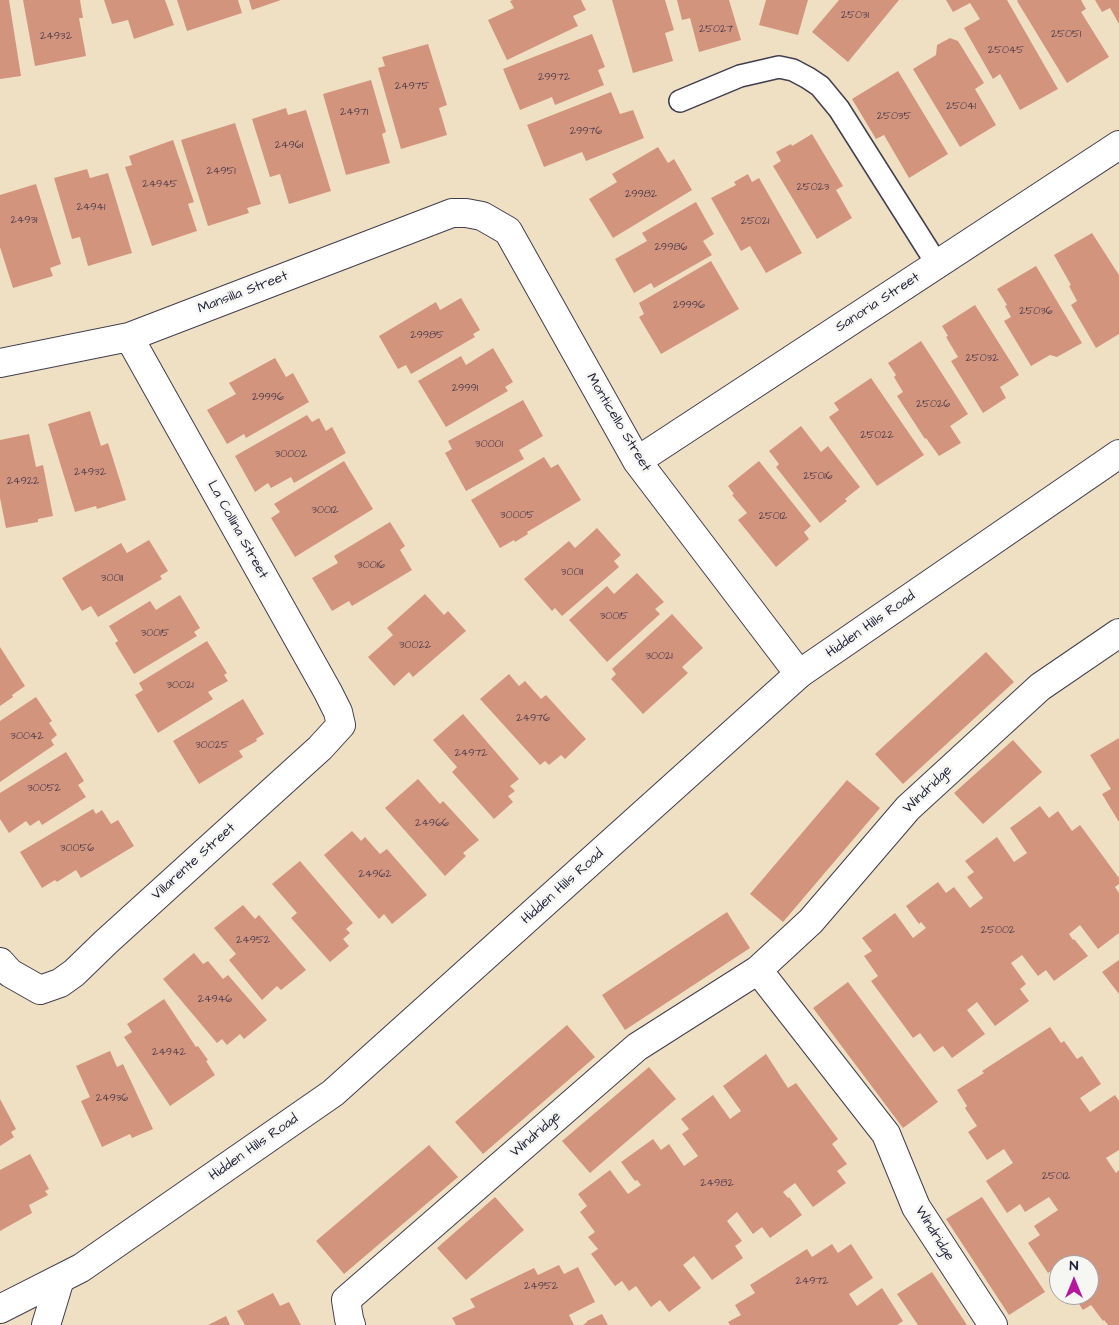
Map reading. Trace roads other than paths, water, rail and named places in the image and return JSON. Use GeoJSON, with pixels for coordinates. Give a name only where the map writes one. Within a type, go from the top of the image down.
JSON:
{"type":"FeatureCollection","features":[{"type":"Feature","properties":{"kind":"street","name":"Sanoria Street"},"geometry":{"type":"LineString","coordinates":[[638,461],[1119,145]]}},
{"type":"Feature","properties":{"kind":"street","name":"Mansilla Street"},"geometry":{"type":"LineString","coordinates":[[0,363],[129,337],[452,213],[482,216]]}},
{"type":"Feature","properties":{"kind":"street","name":"Monticello Street"},"geometry":{"type":"LineString","coordinates":[[482,216],[508,231],[638,461],[799,674]]}},
{"type":"Feature","properties":{"kind":"street","name":"La Collina Street"},"geometry":{"type":"LineString","coordinates":[[129,337],[328,692],[338,712],[341,724]]}},
{"type":"Feature","properties":{"kind":"street","name":"Hidden Hills Road"},"geometry":{"type":"LineString","coordinates":[[0,1309],[81,1268],[333,1093],[799,674],[1119,454]]}},
{"type":"Feature","properties":{"kind":"street","name":"Windridge"},"geometry":{"type":"LineString","coordinates":[[352,1325],[349,1319],[346,1300],[637,1047],[758,970],[811,921],[908,808],[1040,687],[1119,633]]}},
{"type":"Feature","properties":{"kind":"street","name":"Villarente Street"},"geometry":{"type":"LineString","coordinates":[[0,962],[10,972],[40,990],[60,983],[320,748],[341,724]]}},
{"type":"Feature","properties":{"kind":"street","name":"Windridge"},"geometry":{"type":"LineString","coordinates":[[758,970],[886,1134],[916,1207],[993,1325]]}},
{"type":"Feature","properties":{"kind":"street"},"geometry":{"type":"LineString","coordinates":[[46,1325],[60,1279]]}},
{"type":"Feature","properties":{"kind":"lane"},"geometry":{"type":"LineString","coordinates":[[680,102],[740,76],[779,68],[793,70],[808,78],[820,86],[839,109],[937,264]]}}]}
